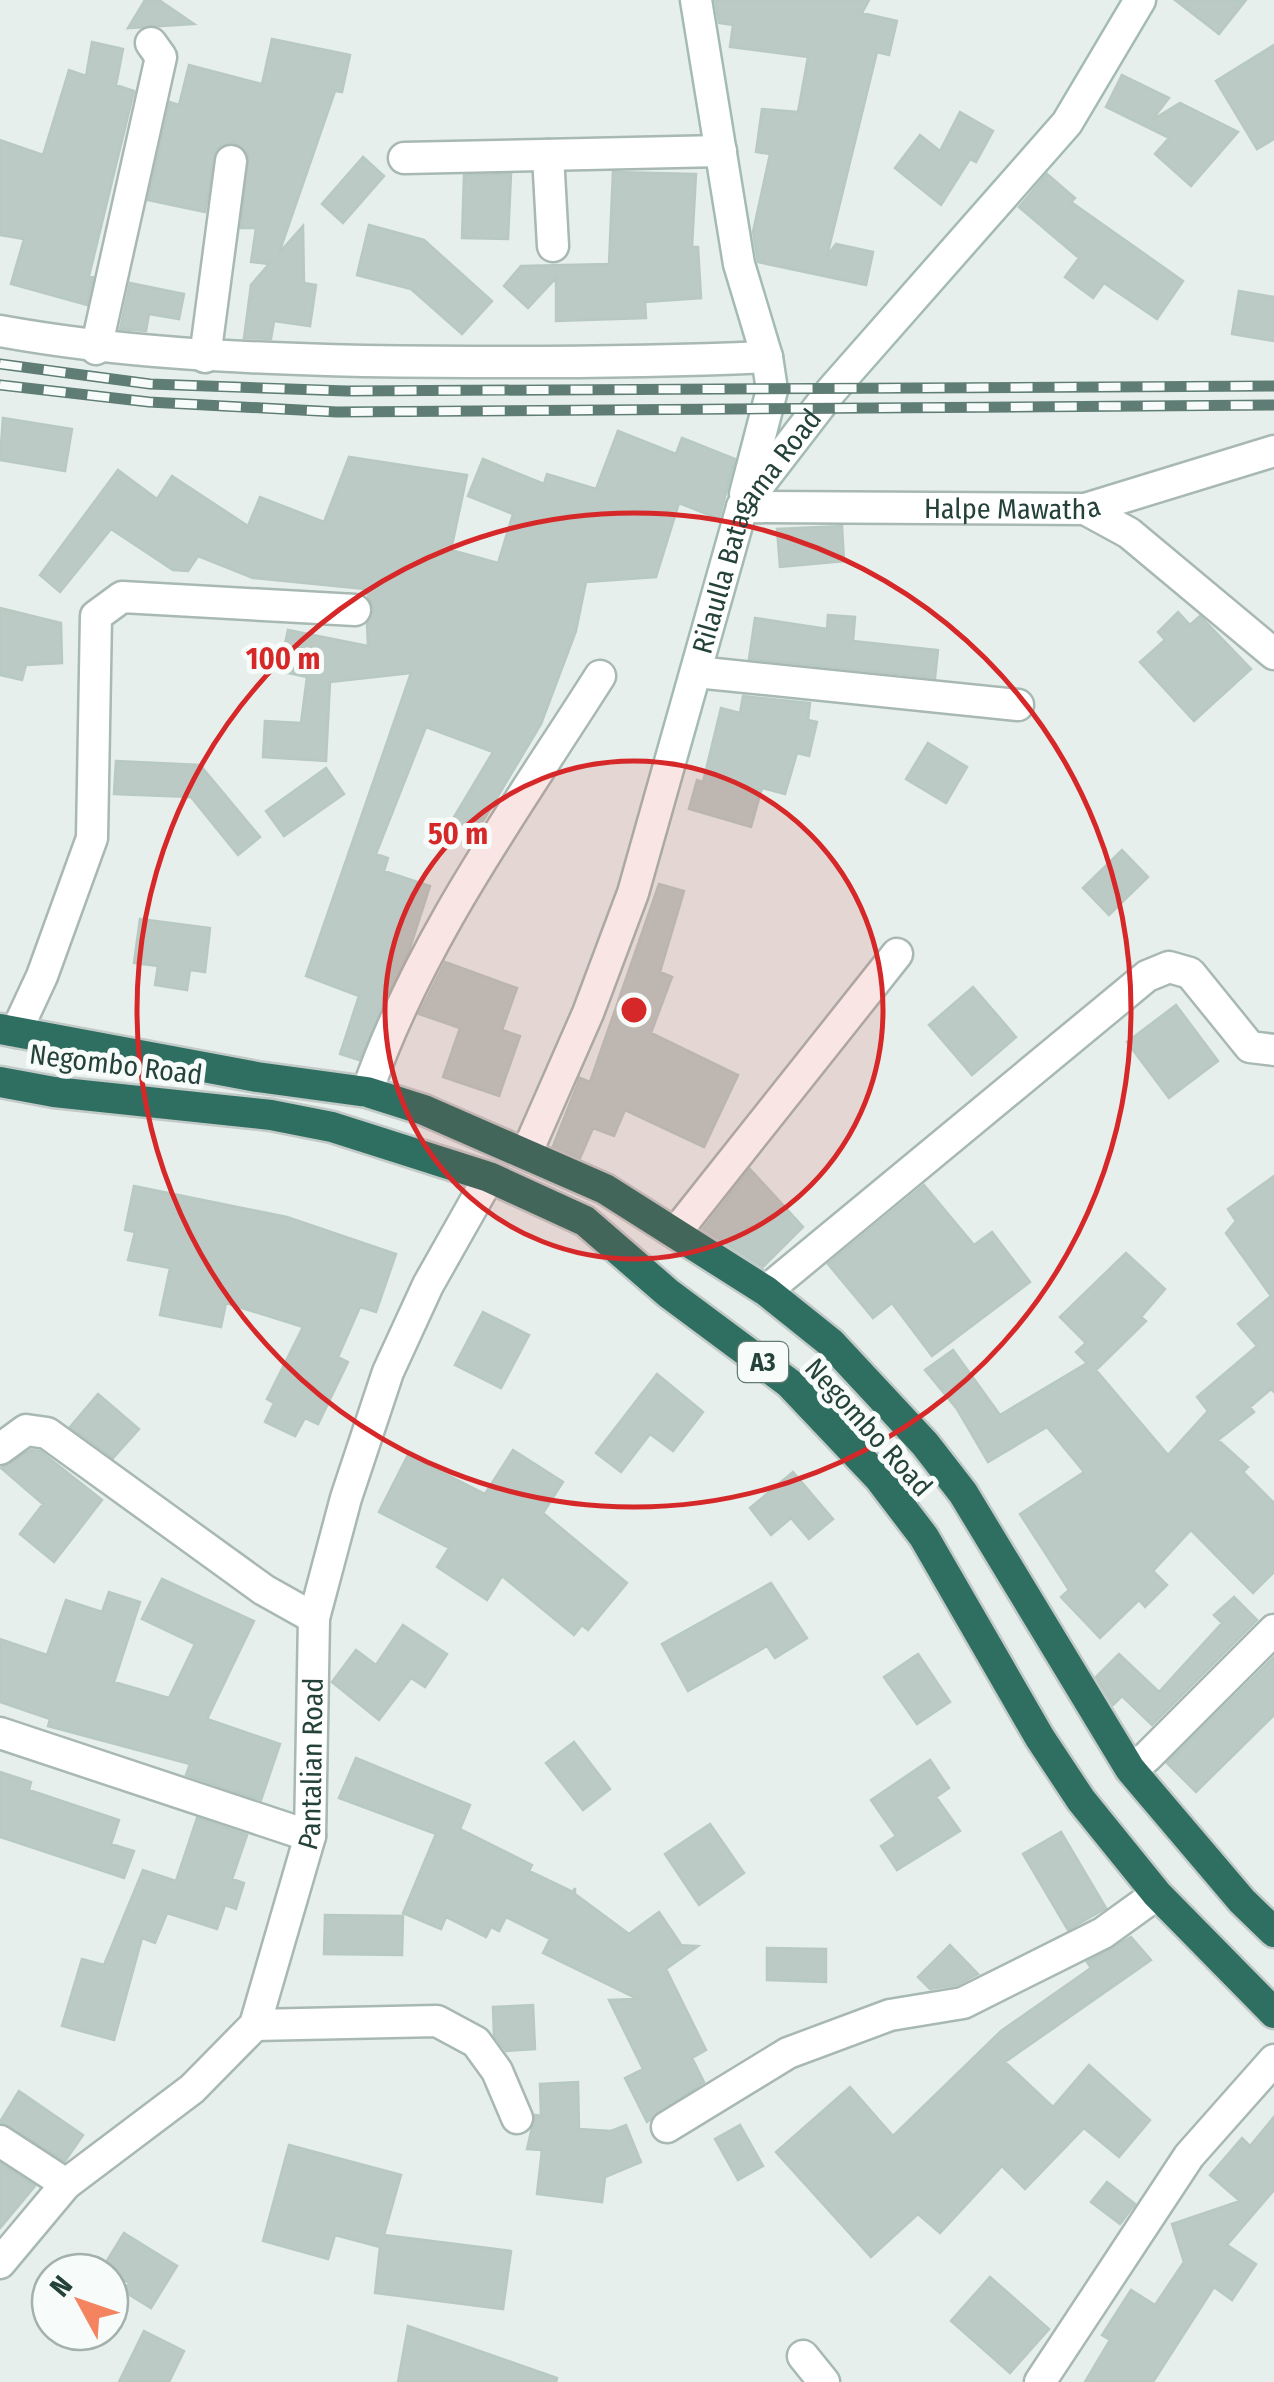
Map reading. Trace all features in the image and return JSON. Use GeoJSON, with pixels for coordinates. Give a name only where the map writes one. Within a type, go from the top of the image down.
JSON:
{"type":"FeatureCollection","features":[{"type":"Feature","properties":{"kind":"highway","name":"Negombo Road"},"geometry":{"type":"LineString","coordinates":[[8,1031],[257,1077],[367,1092],[527,1152],[677,1232],[766,1291],[844,1356],[925,1444],[962,1494],[1130,1769],[1184,1837],[1274,1932]]}},
{"type":"Feature","properties":{"kind":"highway","name":"Negombo Road"},"geometry":{"type":"LineString","coordinates":[[0,1082],[54,1092],[271,1114],[377,1138],[489,1177],[585,1221],[668,1294],[788,1383],[879,1478],[924,1537],[1040,1738],[1081,1800],[1157,1894],[1274,2013]]}},
{"type":"Feature","properties":{"kind":"street"},"geometry":{"type":"LineString","coordinates":[[696,0],[739,264],[767,357],[772,390],[742,507]]}},
{"type":"Feature","properties":{"kind":"street","name":"Rilaulla Batagama Road"},"geometry":{"type":"LineString","coordinates":[[527,1152],[588,1013],[634,893],[742,507],[832,390],[1067,123],[1140,0]]}},
{"type":"Feature","properties":{"kind":"street"},"geometry":{"type":"LineString","coordinates":[[96,349],[161,57],[150,43]]}},
{"type":"Feature","properties":{"kind":"street"},"geometry":{"type":"LineString","coordinates":[[404,158],[721,151]]}},
{"type":"Feature","properties":{"kind":"street"},"geometry":{"type":"LineString","coordinates":[[548,155],[554,246]]}},
{"type":"Feature","properties":{"kind":"street"},"geometry":{"type":"LineString","coordinates":[[205,357],[231,160]]}},
{"type":"Feature","properties":{"kind":"street"},"geometry":{"type":"LineString","coordinates":[[0,330],[96,349],[205,357],[583,365],[767,357]]}},
{"type":"Feature","properties":{"kind":"street","name":"Halpe Mawatha"},"geometry":{"type":"LineString","coordinates":[[742,507],[1085,509],[1274,451]]}},
{"type":"Feature","properties":{"kind":"street"},"geometry":{"type":"LineString","coordinates":[[1085,509],[1129,533],[1274,654]]}},
{"type":"Feature","properties":{"kind":"street"},"geometry":{"type":"LineString","coordinates":[[8,1031],[42,976],[92,838],[96,616],[122,597],[354,610]]}},
{"type":"Feature","properties":{"kind":"street"},"geometry":{"type":"LineString","coordinates":[[696,672],[1018,706]]}},
{"type":"Feature","properties":{"kind":"street"},"geometry":{"type":"LineString","coordinates":[[367,1092],[388,1030],[437,934],[600,676]]}},
{"type":"Feature","properties":{"kind":"street"},"geometry":{"type":"LineString","coordinates":[[677,1232],[897,954]]}},
{"type":"Feature","properties":{"kind":"street"},"geometry":{"type":"LineString","coordinates":[[766,1291],[1147,976],[1169,966],[1190,973],[1250,1048],[1274,1050]]}},
{"type":"Feature","properties":{"kind":"street","name":"Pantalian Road"},"geometry":{"type":"LineString","coordinates":[[0,2263],[66,2184],[192,2089],[256,2025],[310,1836],[314,1618],[346,1498],[388,1372],[428,1285],[489,1177]]}},
{"type":"Feature","properties":{"kind":"street"},"geometry":{"type":"LineString","coordinates":[[0,1448],[26,1430],[47,1433],[264,1590],[314,1618]]}},
{"type":"Feature","properties":{"kind":"street"},"geometry":{"type":"LineString","coordinates":[[1130,1769],[1147,1758],[1274,1630]]}},
{"type":"Feature","properties":{"kind":"street"},"geometry":{"type":"LineString","coordinates":[[0,1732],[310,1836]]}},
{"type":"Feature","properties":{"kind":"street"},"geometry":{"type":"LineString","coordinates":[[667,2128],[788,2053],[890,2015],[963,2003],[1103,1934],[1157,1894]]}},
{"type":"Feature","properties":{"kind":"street"},"geometry":{"type":"LineString","coordinates":[[256,2025],[437,2022],[476,2042],[498,2071],[516,2118]]}},
{"type":"Feature","properties":{"kind":"street"},"geometry":{"type":"LineString","coordinates":[[1040,2382],[1190,2156],[1274,2060]]}},
{"type":"Feature","properties":{"kind":"street"},"geometry":{"type":"LineString","coordinates":[[0,2141],[66,2184]]}},
{"type":"Feature","properties":{"kind":"street"},"geometry":{"type":"LineString","coordinates":[[803,2356],[824,2382]]}},
{"type":"Feature","properties":{"kind":"building"},"geometry":{"type":"Polygon","coordinates":[[[145,0],[159,0],[194,24],[128,28],[145,0]]]}},
{"type":"Feature","properties":{"kind":"building"},"geometry":{"type":"Polygon","coordinates":[[[715,0],[869,0],[862,13],[897,21],[889,55],[877,52],[827,256],[836,244],[873,252],[866,285],[758,262],[753,232],[770,154],[756,152],[762,109],[798,112],[808,57],[730,47],[733,25],[719,23],[715,0]]]}},
{"type":"Feature","properties":{"kind":"building"},"geometry":{"type":"Polygon","coordinates":[[[1175,0],[1246,0],[1219,34],[1175,0]]]}},
{"type":"Feature","properties":{"kind":"building"},"geometry":{"type":"Polygon","coordinates":[[[272,39],[350,55],[342,92],[335,91],[279,253],[303,226],[304,283],[316,285],[310,326],[274,321],[271,339],[244,338],[251,285],[269,264],[251,262],[256,228],[241,228],[248,153],[232,142],[216,150],[205,212],[148,200],[170,102],[179,105],[189,65],[262,84],[272,39]]]}},
{"type":"Feature","properties":{"kind":"building"},"geometry":{"type":"Polygon","coordinates":[[[92,42],[123,49],[116,85],[134,91],[89,276],[93,277],[87,305],[11,284],[24,239],[0,235],[0,140],[43,155],[69,70],[86,76],[92,42]]]}},
{"type":"Feature","properties":{"kind":"building"},"geometry":{"type":"Polygon","coordinates":[[[1274,45],[1274,139],[1257,149],[1216,81],[1274,45]]]}},
{"type":"Feature","properties":{"kind":"building"},"geometry":{"type":"Polygon","coordinates":[[[1122,75],[1169,98],[1152,120],[1180,103],[1238,132],[1191,186],[1155,154],[1169,138],[1106,107],[1122,75]]]}},
{"type":"Feature","properties":{"kind":"building"},"geometry":{"type":"Polygon","coordinates":[[[960,112],[993,131],[976,162],[970,159],[941,205],[895,168],[920,135],[940,151],[960,112]]]}},
{"type":"Feature","properties":{"kind":"building"},"geometry":{"type":"Polygon","coordinates":[[[363,157],[384,176],[343,223],[322,204],[363,157]]]}},
{"type":"Feature","properties":{"kind":"building"},"geometry":{"type":"Polygon","coordinates":[[[613,172],[696,174],[692,247],[698,247],[701,298],[645,302],[646,318],[556,321],[556,278],[528,308],[504,286],[521,266],[609,264],[613,172]]]}},
{"type":"Feature","properties":{"kind":"building"},"geometry":{"type":"Polygon","coordinates":[[[511,174],[508,239],[462,238],[464,175],[511,174]]]}},
{"type":"Feature","properties":{"kind":"building"},"geometry":{"type":"Polygon","coordinates":[[[1047,174],[1075,198],[1071,202],[1183,281],[1157,319],[1104,283],[1093,298],[1065,277],[1079,258],[1019,207],[1047,174]]]}},
{"type":"Feature","properties":{"kind":"building"},"geometry":{"type":"Polygon","coordinates":[[[369,225],[424,240],[492,301],[462,334],[411,289],[357,275],[369,225]]]}},
{"type":"Feature","properties":{"kind":"building"},"geometry":{"type":"Polygon","coordinates":[[[130,283],[184,294],[179,319],[149,314],[146,331],[120,329],[130,283]]]}},
{"type":"Feature","properties":{"kind":"building"},"geometry":{"type":"Polygon","coordinates":[[[1239,291],[1274,297],[1274,341],[1232,334],[1239,291]]]}},
{"type":"Feature","properties":{"kind":"building"},"geometry":{"type":"Polygon","coordinates":[[[3,418],[72,429],[65,471],[0,460],[3,418]]]}},
{"type":"Feature","properties":{"kind":"building"},"geometry":{"type":"Polygon","coordinates":[[[618,431],[676,454],[682,438],[735,459],[719,519],[679,503],[656,577],[586,582],[576,631],[541,724],[468,846],[445,832],[493,752],[426,727],[376,854],[388,858],[384,871],[430,886],[409,951],[359,1060],[340,1054],[359,996],[306,976],[411,673],[330,682],[326,761],[263,757],[265,721],[301,723],[307,677],[279,671],[288,630],[368,646],[367,624],[374,610],[365,589],[253,578],[198,556],[188,571],[173,570],[111,529],[60,592],[40,575],[118,470],[157,499],[172,476],[248,526],[260,497],[324,522],[349,457],[467,475],[451,550],[498,563],[513,514],[468,496],[483,459],[544,484],[547,474],[596,489],[618,431]]]}},
{"type":"Feature","properties":{"kind":"building"},"geometry":{"type":"Polygon","coordinates":[[[842,526],[844,561],[780,567],[777,529],[842,526]]]}},
{"type":"Feature","properties":{"kind":"building"},"geometry":{"type":"Polygon","coordinates":[[[0,608],[61,623],[62,663],[26,665],[22,680],[0,675],[0,608]]]}},
{"type":"Feature","properties":{"kind":"building"},"geometry":{"type":"Polygon","coordinates":[[[1178,612],[1190,625],[1200,616],[1251,669],[1194,721],[1140,662],[1165,640],[1158,632],[1178,612]]]}},
{"type":"Feature","properties":{"kind":"building"},"geometry":{"type":"Polygon","coordinates":[[[828,615],[855,617],[853,641],[938,650],[935,678],[749,659],[755,618],[827,629],[828,615]]]}},
{"type":"Feature","properties":{"kind":"building"},"geometry":{"type":"Polygon","coordinates":[[[743,696],[810,703],[808,720],[817,722],[809,756],[797,753],[785,794],[762,788],[751,827],[689,809],[697,780],[703,782],[721,708],[740,713],[743,696]]]}},
{"type":"Feature","properties":{"kind":"building"},"geometry":{"type":"Polygon","coordinates":[[[928,743],[967,767],[946,803],[906,779],[928,743]]]}},
{"type":"Feature","properties":{"kind":"building"},"geometry":{"type":"Polygon","coordinates":[[[116,761],[200,765],[260,837],[238,855],[191,797],[114,794],[116,761]]]}},
{"type":"Feature","properties":{"kind":"building"},"geometry":{"type":"Polygon","coordinates":[[[326,768],[344,794],[284,836],[266,811],[326,768]]]}},
{"type":"Feature","properties":{"kind":"building"},"geometry":{"type":"Polygon","coordinates":[[[1122,850],[1148,877],[1109,915],[1083,888],[1122,850]]]}},
{"type":"Feature","properties":{"kind":"building"},"geometry":{"type":"Polygon","coordinates":[[[659,884],[684,891],[660,972],[672,977],[651,1033],[738,1075],[704,1147],[625,1110],[614,1136],[593,1128],[580,1158],[553,1146],[580,1078],[590,1082],[659,884]]]}},
{"type":"Feature","properties":{"kind":"building"},"geometry":{"type":"Polygon","coordinates":[[[140,919],[210,928],[205,972],[190,970],[187,990],[155,985],[158,966],[134,963],[140,919]]]}},
{"type":"Feature","properties":{"kind":"building"},"geometry":{"type":"Polygon","coordinates":[[[445,962],[517,988],[502,1030],[520,1036],[499,1096],[443,1077],[460,1028],[419,1014],[445,962]]]}},
{"type":"Feature","properties":{"kind":"building"},"geometry":{"type":"Polygon","coordinates":[[[973,987],[1016,1037],[972,1075],[929,1025],[973,987]]]}},
{"type":"Feature","properties":{"kind":"building"},"geometry":{"type":"Polygon","coordinates":[[[1176,1005],[1218,1061],[1169,1098],[1127,1042],[1176,1005]]]}},
{"type":"Feature","properties":{"kind":"building"},"geometry":{"type":"Polygon","coordinates":[[[750,1169],[803,1227],[763,1267],[703,1229],[750,1169]]]}},
{"type":"Feature","properties":{"kind":"building"},"geometry":{"type":"Polygon","coordinates":[[[1274,1176],[1274,1392],[1271,1389],[1250,1407],[1254,1412],[1218,1440],[1248,1467],[1243,1472],[1274,1503],[1274,1572],[1253,1593],[1191,1530],[1153,1571],[1167,1585],[1145,1607],[1139,1600],[1100,1638],[1061,1597],[1069,1590],[1020,1514],[1084,1472],[1047,1427],[988,1462],[957,1409],[925,1370],[953,1350],[1000,1415],[1087,1363],[1076,1352],[1086,1343],[1060,1317],[1126,1253],[1165,1289],[1141,1317],[1146,1321],[1096,1370],[1168,1455],[1208,1411],[1197,1397],[1257,1346],[1238,1324],[1271,1296],[1226,1233],[1236,1221],[1228,1209],[1274,1176]]]}},
{"type":"Feature","properties":{"kind":"building"},"geometry":{"type":"Polygon","coordinates":[[[924,1185],[974,1245],[992,1232],[1030,1282],[932,1356],[892,1303],[873,1318],[828,1264],[924,1185]]]}},
{"type":"Feature","properties":{"kind":"building"},"geometry":{"type":"Polygon","coordinates":[[[134,1186],[287,1217],[396,1254],[376,1312],[360,1307],[338,1357],[348,1362],[318,1424],[305,1418],[295,1436],[265,1422],[274,1403],[267,1399],[303,1327],[226,1303],[221,1327],[160,1315],[170,1268],[128,1260],[135,1232],[125,1230],[134,1186]]]}},
{"type":"Feature","properties":{"kind":"building"},"geometry":{"type":"Polygon","coordinates":[[[483,1312],[529,1335],[501,1388],[455,1365],[483,1312]]]}},
{"type":"Feature","properties":{"kind":"building"},"geometry":{"type":"Polygon","coordinates":[[[657,1374],[703,1412],[673,1451],[650,1434],[621,1472],[596,1453],[657,1374]]]}},
{"type":"Feature","properties":{"kind":"building"},"geometry":{"type":"Polygon","coordinates":[[[98,1394],[139,1429],[113,1458],[70,1427],[98,1394]]]}},
{"type":"Feature","properties":{"kind":"building"},"geometry":{"type":"Polygon","coordinates":[[[31,1450],[40,1451],[102,1500],[54,1562],[20,1534],[43,1504],[1,1468],[31,1450]]]}},
{"type":"Feature","properties":{"kind":"building"},"geometry":{"type":"Polygon","coordinates":[[[513,1450],[563,1482],[543,1513],[627,1583],[588,1630],[582,1625],[574,1635],[502,1576],[487,1600],[437,1567],[449,1548],[379,1512],[408,1455],[485,1494],[513,1450]]]}},
{"type":"Feature","properties":{"kind":"building"},"geometry":{"type":"Polygon","coordinates":[[[793,1472],[833,1519],[809,1539],[791,1518],[771,1535],[750,1508],[793,1472]]]}},
{"type":"Feature","properties":{"kind":"building"},"geometry":{"type":"Polygon","coordinates":[[[162,1579],[254,1621],[207,1719],[280,1744],[261,1800],[186,1775],[190,1764],[48,1726],[50,1719],[0,1702],[0,1639],[47,1655],[66,1600],[102,1612],[109,1592],[140,1602],[114,1682],[169,1698],[195,1644],[142,1619],[162,1579]]]}},
{"type":"Feature","properties":{"kind":"building"},"geometry":{"type":"Polygon","coordinates":[[[771,1583],[807,1638],[775,1658],[767,1646],[688,1691],[662,1644],[771,1583]]]}},
{"type":"Feature","properties":{"kind":"building"},"geometry":{"type":"Polygon","coordinates":[[[1234,1597],[1257,1620],[1152,1725],[1122,1696],[1113,1705],[1096,1677],[1119,1654],[1159,1692],[1222,1623],[1214,1615],[1234,1597]]]}},
{"type":"Feature","properties":{"kind":"building"},"geometry":{"type":"Polygon","coordinates":[[[403,1625],[447,1654],[425,1687],[411,1678],[379,1720],[332,1682],[356,1650],[376,1665],[403,1625]]]}},
{"type":"Feature","properties":{"kind":"building"},"geometry":{"type":"Polygon","coordinates":[[[918,1654],[950,1702],[917,1724],[884,1677],[918,1654]]]}},
{"type":"Feature","properties":{"kind":"building"},"geometry":{"type":"Polygon","coordinates":[[[1274,1657],[1274,1715],[1196,1792],[1167,1763],[1274,1657]]]}},
{"type":"Feature","properties":{"kind":"building"},"geometry":{"type":"Polygon","coordinates":[[[574,1742],[610,1789],[583,1810],[546,1763],[574,1742]]]}},
{"type":"Feature","properties":{"kind":"building"},"geometry":{"type":"Polygon","coordinates":[[[356,1758],[470,1805],[460,1829],[532,1865],[529,1871],[573,1892],[575,1888],[575,1894],[629,1934],[659,1912],[680,1943],[676,1945],[698,1946],[666,1969],[706,2050],[692,2058],[704,2082],[647,2122],[625,2078],[643,2069],[609,2000],[638,1999],[543,1953],[550,1939],[506,1917],[499,1931],[491,1927],[486,1937],[446,1917],[441,1929],[403,1913],[436,1834],[339,1798],[356,1758]]]}},
{"type":"Feature","properties":{"kind":"building"},"geometry":{"type":"Polygon","coordinates":[[[930,1760],[949,1788],[936,1797],[960,1831],[897,1870],[881,1846],[896,1836],[871,1800],[930,1760]]]}},
{"type":"Feature","properties":{"kind":"building"},"geometry":{"type":"Polygon","coordinates":[[[0,1772],[31,1782],[29,1790],[119,1820],[111,1844],[134,1851],[124,1878],[0,1837],[0,1772]]]}},
{"type":"Feature","properties":{"kind":"building"},"geometry":{"type":"Polygon","coordinates":[[[197,1818],[247,1835],[232,1879],[244,1883],[236,1909],[225,1905],[217,1929],[167,1913],[155,1943],[142,1938],[114,2040],[62,2026],[82,1959],[104,1965],[143,1870],[176,1881],[197,1818]]]}},
{"type":"Feature","properties":{"kind":"building"},"geometry":{"type":"Polygon","coordinates":[[[710,1824],[744,1873],[699,1905],[665,1854],[710,1824]]]}},
{"type":"Feature","properties":{"kind":"building"},"geometry":{"type":"Polygon","coordinates":[[[1061,1832],[1106,1908],[1068,1930],[1023,1854],[1061,1832]]]}},
{"type":"Feature","properties":{"kind":"building"},"geometry":{"type":"Polygon","coordinates":[[[325,1915],[403,1916],[402,1955],[324,1954],[325,1915]]]}},
{"type":"Feature","properties":{"kind":"building"},"geometry":{"type":"Polygon","coordinates":[[[1131,1937],[1151,1960],[1005,2062],[1053,2107],[1089,2065],[1150,2120],[1119,2157],[1084,2128],[1025,2189],[1002,2166],[940,2233],[918,2214],[871,2257],[776,2152],[850,2087],[893,2136],[1001,2031],[1091,1968],[1087,1962],[1131,1937]]]}},
{"type":"Feature","properties":{"kind":"building"},"geometry":{"type":"Polygon","coordinates":[[[950,1945],[978,1974],[957,1985],[930,1989],[918,1977],[950,1945]]]}},
{"type":"Feature","properties":{"kind":"building"},"geometry":{"type":"Polygon","coordinates":[[[767,1948],[826,1949],[826,1982],[767,1980],[767,1948]]]}},
{"type":"Feature","properties":{"kind":"building"},"geometry":{"type":"Polygon","coordinates":[[[533,2005],[535,2049],[506,2051],[494,2035],[493,2007],[533,2005]]]}},
{"type":"Feature","properties":{"kind":"building"},"geometry":{"type":"Polygon","coordinates":[[[578,2082],[579,2129],[611,2131],[626,2125],[641,2162],[605,2177],[602,2202],[537,2194],[542,2150],[527,2149],[535,2115],[541,2116],[540,2084],[578,2082]]]}},
{"type":"Feature","properties":{"kind":"building"},"geometry":{"type":"Polygon","coordinates":[[[19,2091],[83,2135],[65,2161],[0,2122],[19,2091]]]}},
{"type":"Feature","properties":{"kind":"building"},"geometry":{"type":"Polygon","coordinates":[[[1274,2117],[1274,2190],[1227,2245],[1256,2264],[1232,2300],[1214,2287],[1153,2382],[1085,2382],[1110,2340],[1102,2335],[1131,2290],[1155,2305],[1184,2262],[1172,2224],[1240,2201],[1210,2175],[1242,2138],[1250,2146],[1274,2117]]]}},
{"type":"Feature","properties":{"kind":"building"},"geometry":{"type":"Polygon","coordinates":[[[740,2125],[763,2166],[738,2180],[715,2139],[740,2125]]]}},
{"type":"Feature","properties":{"kind":"building"},"geometry":{"type":"Polygon","coordinates":[[[289,2145],[401,2175],[384,2235],[511,2251],[503,2309],[375,2293],[380,2247],[335,2235],[328,2259],[263,2241],[289,2145]]]}},
{"type":"Feature","properties":{"kind":"building"},"geometry":{"type":"Polygon","coordinates":[[[0,2163],[35,2186],[0,2228],[0,2163]]]}},
{"type":"Feature","properties":{"kind":"building"},"geometry":{"type":"Polygon","coordinates":[[[1107,2182],[1135,2204],[1120,2224],[1091,2202],[1107,2182]]]}},
{"type":"Feature","properties":{"kind":"building"},"geometry":{"type":"Polygon","coordinates":[[[124,2233],[177,2266],[151,2308],[130,2295],[130,2252],[112,2252],[124,2233]]]}},
{"type":"Feature","properties":{"kind":"building"},"geometry":{"type":"Polygon","coordinates":[[[990,2277],[1049,2329],[1010,2373],[951,2321],[990,2277]]]}},
{"type":"Feature","properties":{"kind":"building"},"geometry":{"type":"Polygon","coordinates":[[[408,2326],[557,2378],[556,2382],[398,2382],[408,2326]]]}},
{"type":"Feature","properties":{"kind":"building"},"geometry":{"type":"Polygon","coordinates":[[[144,2331],[184,2351],[169,2382],[119,2382],[144,2331]]]}},
{"type":"Feature","properties":{"kind":"railway"},"geometry":{"type":"LineString","coordinates":[[0,364],[150,384],[347,391],[1274,386]]}},
{"type":"Feature","properties":{"kind":"railway"},"geometry":{"type":"LineString","coordinates":[[0,385],[149,402],[337,412],[1274,405]]}}]}
